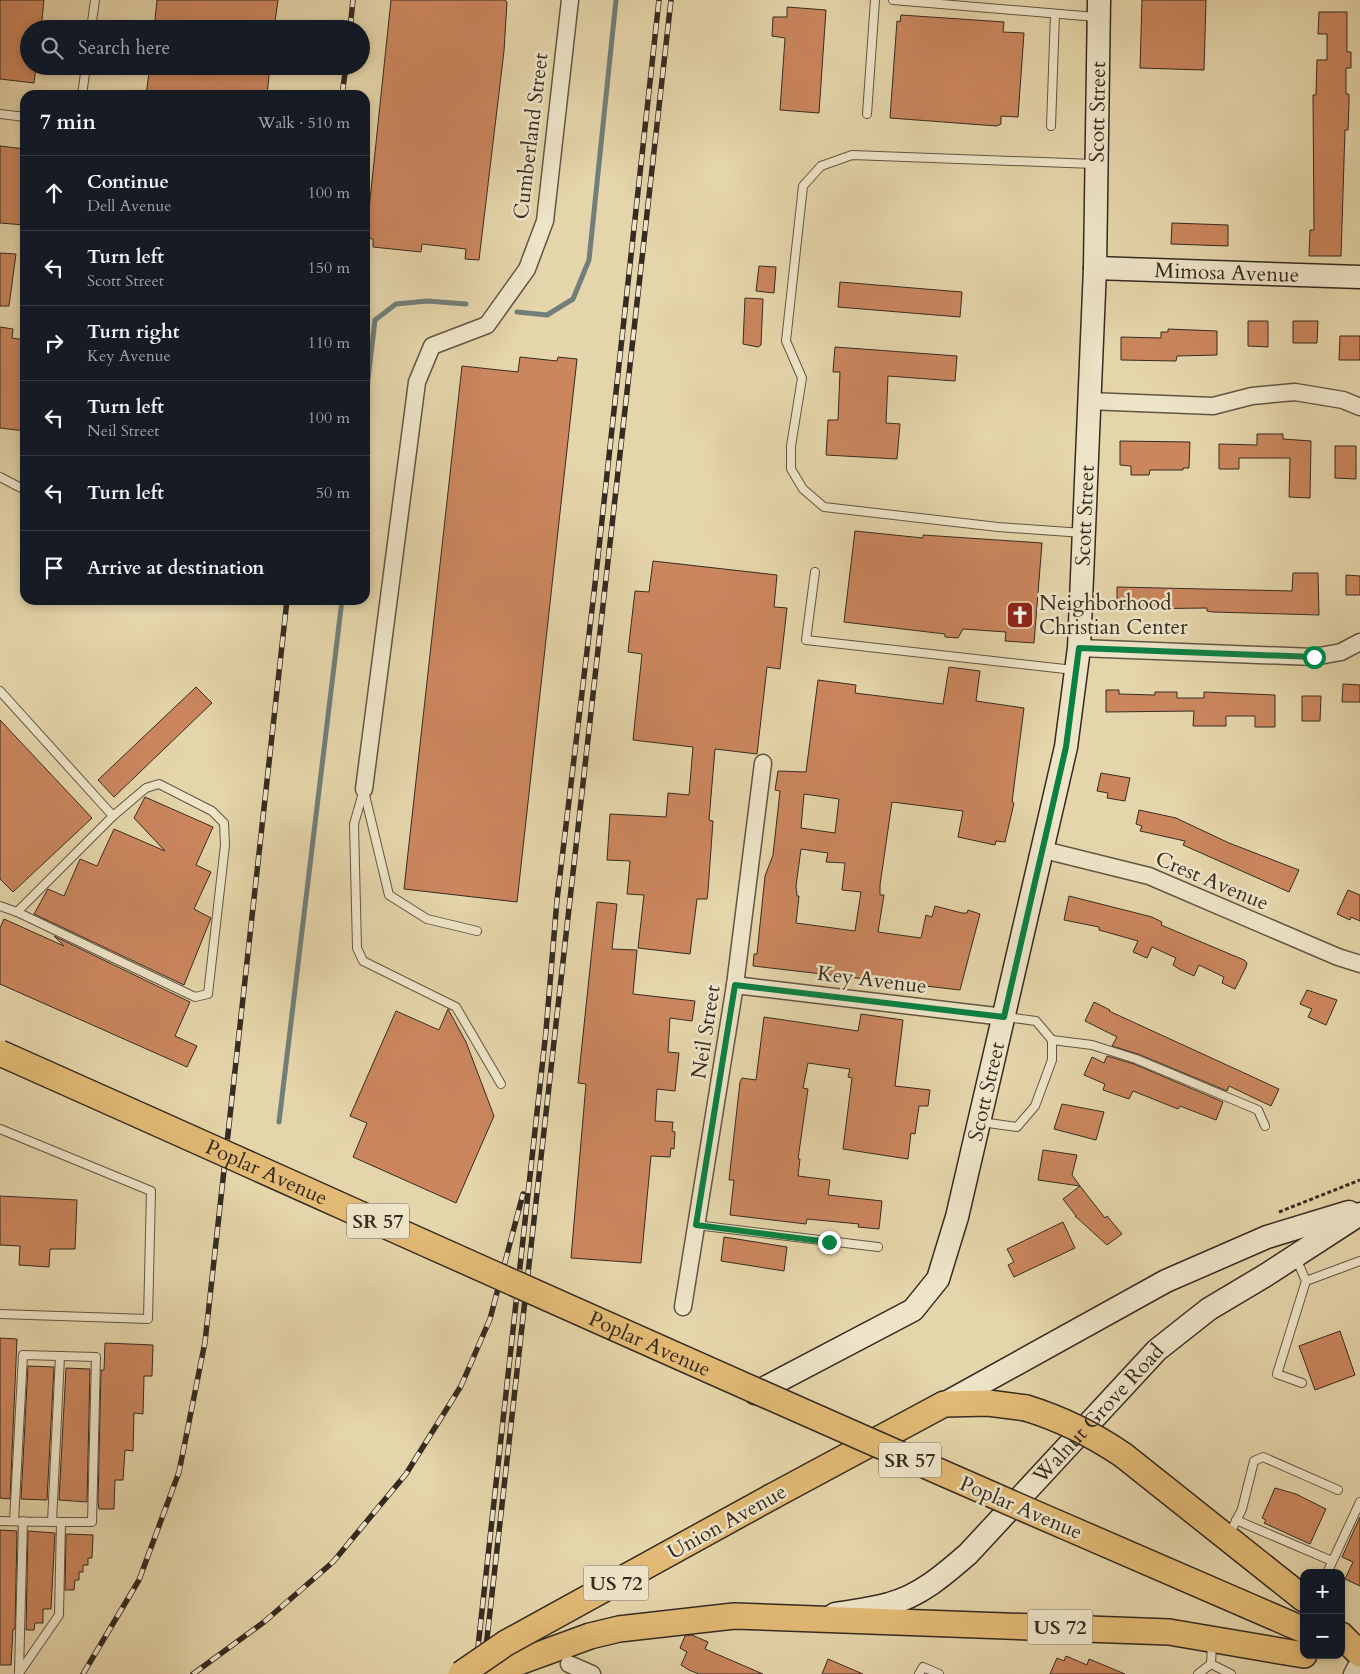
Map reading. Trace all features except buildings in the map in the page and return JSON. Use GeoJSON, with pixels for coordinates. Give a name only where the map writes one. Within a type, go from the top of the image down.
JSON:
{"type":"FeatureCollection","features":[{"type":"Feature","properties":{"kind":"main road","name":"Scott Street"},"geometry":{"type":"LineString","coordinates":[[755,1393],[913,1310],[938,1279],[957,1217],[1044,850],[1066,747],[1079,648],[1095,268],[1099,9]]}},
{"type":"Feature","properties":{"kind":"main road","name":"Mimosa Avenue"},"geometry":{"type":"LineString","coordinates":[[1095,268],[1360,277]]}},
{"type":"Feature","properties":{"kind":"main road","name":"Poplar Avenue"},"geometry":{"type":"LineString","coordinates":[[0,1053],[340,1204],[755,1393],[1300,1628]]}},
{"type":"Feature","properties":{"kind":"main road"},"geometry":{"type":"LineString","coordinates":[[944,1404],[1166,1281],[1267,1236],[1360,1209]]}},
{"type":"Feature","properties":{"kind":"main road","name":"Walnut Grove Road"},"geometry":{"type":"LineString","coordinates":[[815,1617],[890,1604],[915,1593],[946,1574],[968,1554],[1157,1350],[1209,1308],[1296,1256],[1360,1214]]}},
{"type":"Feature","properties":{"kind":"main road","name":"US 72"},"geometry":{"type":"LineString","coordinates":[[944,1404],[988,1403],[1026,1408],[1058,1418],[1083,1430],[1232,1529],[1300,1596]]}},
{"type":"Feature","properties":{"kind":"main road","name":"Union Avenue"},"geometry":{"type":"LineString","coordinates":[[461,1674],[506,1642],[944,1404]]}},
{"type":"Feature","properties":{"kind":"main road","name":"US 72"},"geometry":{"type":"LineString","coordinates":[[486,1674],[590,1636],[620,1629],[734,1616],[815,1617],[1170,1632],[1300,1654]]}},
{"type":"Feature","properties":{"kind":"main road"},"geometry":{"type":"LineString","coordinates":[[1345,1639],[1360,1656]]}},
{"type":"Feature","properties":{"kind":"main road"},"geometry":{"type":"LineString","coordinates":[[1345,1648],[1360,1656]]}},
{"type":"Feature","properties":{"kind":"main road"},"geometry":{"type":"LineString","coordinates":[[1345,1655],[1360,1656]]}},
{"type":"Feature","properties":{"kind":"street","name":"Cumberland Street"},"geometry":{"type":"LineString","coordinates":[[364,789],[417,382],[432,346],[487,325],[527,269],[544,221],[570,0]]}},
{"type":"Feature","properties":{"kind":"street"},"geometry":{"type":"LineString","coordinates":[[1088,401],[1213,406],[1252,396],[1295,392],[1342,400],[1360,407]]}},
{"type":"Feature","properties":{"kind":"street"},"geometry":{"type":"LineString","coordinates":[[1079,648],[1314,657],[1341,652],[1360,642]]}},
{"type":"Feature","properties":{"kind":"street","name":"Neil Street"},"geometry":{"type":"LineString","coordinates":[[683,1307],[735,985],[763,763]]}},
{"type":"Feature","properties":{"kind":"street","name":"Crest Avenue"},"geometry":{"type":"LineString","coordinates":[[1044,850],[1150,876],[1338,957],[1360,964]]}},
{"type":"Feature","properties":{"kind":"street","name":"Key Avenue"},"geometry":{"type":"LineString","coordinates":[[735,985],[1004,1017]]}},
{"type":"Feature","properties":{"kind":"street"},"geometry":{"type":"LineString","coordinates":[[1352,1674],[1360,1656]]}},
{"type":"Feature","properties":{"kind":"street"},"geometry":{"type":"LineString","coordinates":[[569,1664],[592,1674]]}},
{"type":"Feature","properties":{"kind":"lane"},"geometry":{"type":"LineString","coordinates":[[92,20],[95,0]]}},
{"type":"Feature","properties":{"kind":"lane"},"geometry":{"type":"LineString","coordinates":[[866,114],[875,0]]}},
{"type":"Feature","properties":{"kind":"lane"},"geometry":{"type":"LineString","coordinates":[[893,0],[956,3],[1055,14],[1099,9]]}},
{"type":"Feature","properties":{"kind":"lane"},"geometry":{"type":"LineString","coordinates":[[1051,126],[1055,14]]}},
{"type":"Feature","properties":{"kind":"lane"},"geometry":{"type":"LineString","coordinates":[[83,90],[85,75]]}},
{"type":"Feature","properties":{"kind":"lane"},"geometry":{"type":"LineString","coordinates":[[0,114],[20,116]]}},
{"type":"Feature","properties":{"kind":"lane"},"geometry":{"type":"LineString","coordinates":[[1083,533],[998,527],[824,507],[803,489],[791,469],[791,446],[802,378],[786,341],[803,186],[821,166],[852,155],[1096,164]]}},
{"type":"Feature","properties":{"kind":"lane"},"geometry":{"type":"LineString","coordinates":[[0,477],[20,487]]}},
{"type":"Feature","properties":{"kind":"lane"},"geometry":{"type":"LineString","coordinates":[[815,572],[806,640],[1076,670]]}},
{"type":"Feature","properties":{"kind":"lane"},"geometry":{"type":"LineString","coordinates":[[0,691],[113,816]]}},
{"type":"Feature","properties":{"kind":"lane"},"geometry":{"type":"LineString","coordinates":[[0,906],[17,912],[195,996],[208,994],[225,845],[224,823],[212,811],[159,784],[146,788],[113,816],[17,912]]}},
{"type":"Feature","properties":{"kind":"lane"},"geometry":{"type":"LineString","coordinates":[[364,789],[390,895],[427,919],[477,931]]}},
{"type":"Feature","properties":{"kind":"lane"},"geometry":{"type":"LineString","coordinates":[[364,789],[354,824],[357,948],[363,962],[456,1007],[501,1084]]}},
{"type":"Feature","properties":{"kind":"lane"},"geometry":{"type":"LineString","coordinates":[[979,1122],[1017,1127],[1035,1106],[1052,1060],[1052,1040],[1036,1021],[1004,1017]]}},
{"type":"Feature","properties":{"kind":"lane"},"geometry":{"type":"LineString","coordinates":[[1052,1040],[1092,1045],[1145,1062],[1258,1110],[1265,1126]]}},
{"type":"Feature","properties":{"kind":"lane"},"geometry":{"type":"LineString","coordinates":[[0,1128],[151,1191],[148,1319],[0,1314]]}},
{"type":"Feature","properties":{"kind":"lane"},"geometry":{"type":"LineString","coordinates":[[696,1225],[878,1247]]}},
{"type":"Feature","properties":{"kind":"lane"},"geometry":{"type":"LineString","coordinates":[[1296,1256],[1306,1281],[1277,1374],[1302,1383]]}},
{"type":"Feature","properties":{"kind":"lane"},"geometry":{"type":"LineString","coordinates":[[1306,1281],[1360,1261]]}},
{"type":"Feature","properties":{"kind":"lane"},"geometry":{"type":"LineString","coordinates":[[0,1521],[92,1522],[96,1357],[23,1355],[14,1521]]}},
{"type":"Feature","properties":{"kind":"lane"},"geometry":{"type":"LineString","coordinates":[[52,1522],[60,1356]]}},
{"type":"Feature","properties":{"kind":"lane"},"geometry":{"type":"LineString","coordinates":[[1332,1561],[1232,1529],[1242,1508],[1254,1461],[1263,1457],[1338,1490]]}},
{"type":"Feature","properties":{"kind":"lane"},"geometry":{"type":"LineString","coordinates":[[1329,1569],[1360,1502]]}},
{"type":"Feature","properties":{"kind":"lane"},"geometry":{"type":"LineString","coordinates":[[18,1673],[23,1521]]}},
{"type":"Feature","properties":{"kind":"lane"},"geometry":{"type":"LineString","coordinates":[[18,1673],[59,1615],[61,1522]]}},
{"type":"Feature","properties":{"kind":"lane"},"geometry":{"type":"LineString","coordinates":[[1211,1664],[1212,1638]]}},
{"type":"Feature","properties":{"kind":"lane"},"geometry":{"type":"LineString","coordinates":[[1198,1674],[1211,1664]]}},
{"type":"Feature","properties":{"kind":"lane"},"geometry":{"type":"LineString","coordinates":[[1211,1664],[1231,1674]]}},
{"type":"Feature","properties":{"kind":"lane"},"geometry":{"type":"LineString","coordinates":[[920,1674],[923,1667],[939,1674]]}},
{"type":"Feature","properties":{"kind":"waterway"},"geometry":{"type":"LineString","coordinates":[[517,312],[547,315],[573,299],[589,260],[616,0]]}},
{"type":"Feature","properties":{"kind":"waterway"},"geometry":{"type":"LineString","coordinates":[[370,362],[375,320],[396,304],[427,301],[466,304]]}},
{"type":"Feature","properties":{"kind":"waterway"},"geometry":{"type":"LineString","coordinates":[[279,1122],[341,605]]}},
{"type":"Feature","properties":{"kind":"railway"},"geometry":{"type":"LineString","coordinates":[[351,20],[353,0]]}},
{"type":"Feature","properties":{"kind":"railway"},"geometry":{"type":"LineString","coordinates":[[475,1674],[546,1031],[557,900],[594,593],[659,0]]}},
{"type":"Feature","properties":{"kind":"railway"},"geometry":{"type":"LineString","coordinates":[[483,1674],[671,0]]}},
{"type":"Feature","properties":{"kind":"railway"},"geometry":{"type":"LineString","coordinates":[[343,90],[345,75]]}},
{"type":"Feature","properties":{"kind":"railway"},"geometry":{"type":"LineString","coordinates":[[83,1674],[139,1580],[179,1472],[205,1342],[286,605]]}},
{"type":"Feature","properties":{"kind":"railway"},"geometry":{"type":"LineString","coordinates":[[193,1674],[264,1622],[333,1562],[406,1474],[461,1386],[490,1319],[523,1194]]}},
{"type":"Feature","properties":{"kind":"place","name":"Neighborhood Christian Center"},"geometry":{"type":"Point","coordinates":[1020,615]}},
{"type":"Feature","properties":{"kind":"route"},"geometry":{"type":"LineString","coordinates":[[829,1242],[696,1225],[735,985],[1004,1017],[1044,850],[1066,747],[1079,648],[1314,657]]}}]}
